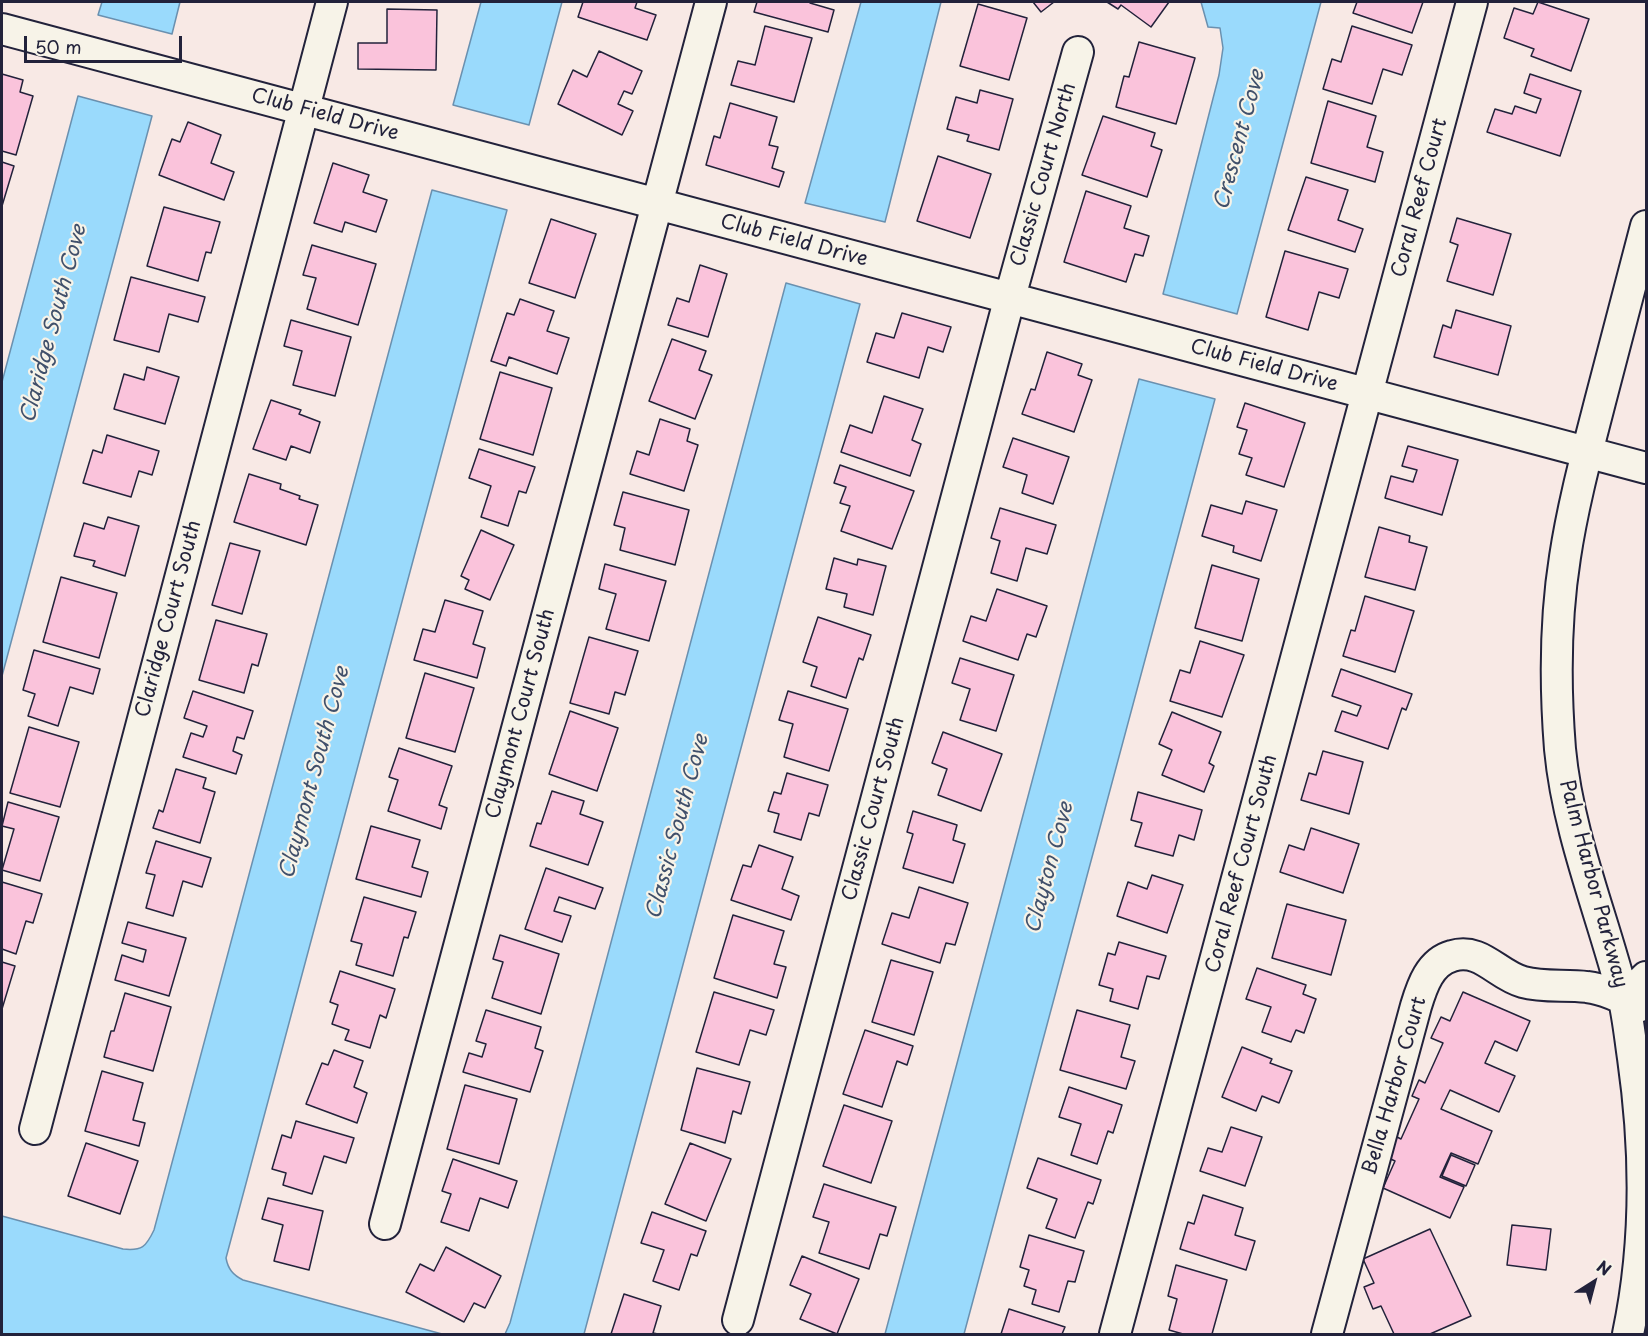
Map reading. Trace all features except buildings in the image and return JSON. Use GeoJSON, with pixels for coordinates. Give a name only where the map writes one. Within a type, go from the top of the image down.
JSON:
{"type":"FeatureCollection","features":[{"type":"Feature","properties":{"kind":"street","name":"Claridge Court South"},"geometry":{"type":"LineString","coordinates":[[35,1129],[332,2]]}},
{"type":"Feature","properties":{"kind":"street","name":"Claymont Court South"},"geometry":{"type":"LineString","coordinates":[[385,1224],[711,2]]}},
{"type":"Feature","properties":{"kind":"street","name":"Coral Reef Court"},"geometry":{"type":"LineString","coordinates":[[1368,394],[1472,2]]}},
{"type":"Feature","properties":{"kind":"street","name":"Club Field Drive"},"geometry":{"type":"LineString","coordinates":[[2,29],[1647,468]]}},
{"type":"Feature","properties":{"kind":"street","name":"Classic Court North"},"geometry":{"type":"LineString","coordinates":[[1010,298],[1078,52]]}},
{"type":"Feature","properties":{"kind":"street","name":"Palm Harbor Parkway"},"geometry":{"type":"LineString","coordinates":[[1628,1335],[1640,1249],[1643,1178],[1635,1005],[1568,803],[1560,740],[1557,667],[1566,549],[1587,452],[1647,226]]}},
{"type":"Feature","properties":{"kind":"street","name":"Classic Court South"},"geometry":{"type":"LineString","coordinates":[[738,1320],[1010,298]]}},
{"type":"Feature","properties":{"kind":"street","name":"Coral Reef Court South"},"geometry":{"type":"LineString","coordinates":[[1115,1335],[1368,394]]}},
{"type":"Feature","properties":{"kind":"street","name":"Bella Harbor Court"},"geometry":{"type":"LineString","coordinates":[[1327,1335],[1416,1006],[1425,981],[1437,964],[1451,956],[1464,954],[1474,956],[1482,958],[1521,982],[1558,987],[1586,987],[1635,1005]]}},
{"type":"Feature","properties":{"kind":"street"},"geometry":{"type":"LineString","coordinates":[[1635,1005],[1647,977]]}},
{"type":"Feature","properties":{"kind":"water"},"geometry":{"type":"Polygon","coordinates":[[[102,2],[180,2],[172,34],[98,15],[102,2]]]}},
{"type":"Feature","properties":{"kind":"water"},"geometry":{"type":"Polygon","coordinates":[[[481,2],[562,2],[529,125],[453,105],[481,2]]]}},
{"type":"Feature","properties":{"kind":"water"},"geometry":{"type":"Polygon","coordinates":[[[861,2],[941,2],[885,222],[805,203],[861,2]]]}},
{"type":"Feature","properties":{"kind":"water","name":"Crescent Cove"},"geometry":{"type":"Polygon","coordinates":[[[1201,2],[1321,2],[1237,314],[1163,294],[1219,75],[1223,48],[1220,28],[1208,27],[1201,2]]]}},
{"type":"Feature","properties":{"kind":"water","name":"Claridge South Cove"},"geometry":{"type":"Polygon","coordinates":[[[78,96],[152,116],[2,676],[2,382],[78,96]]]}},
{"type":"Feature","properties":{"kind":"water","name":"Claymont South Cove"},"geometry":{"type":"Polygon","coordinates":[[[432,190],[507,210],[226,1258],[231,1271],[243,1280],[442,1334],[2,1334],[2,1216],[123,1249],[143,1247],[154,1230],[432,190]]]}},
{"type":"Feature","properties":{"kind":"water","name":"Classic South Cove"},"geometry":{"type":"Polygon","coordinates":[[[786,283],[860,304],[584,1334],[505,1334],[510,1323],[786,283]]]}},
{"type":"Feature","properties":{"kind":"water","name":"Clayton Cove"},"geometry":{"type":"Polygon","coordinates":[[[1139,379],[1215,399],[964,1334],[885,1334],[1139,379]]]}}]}
